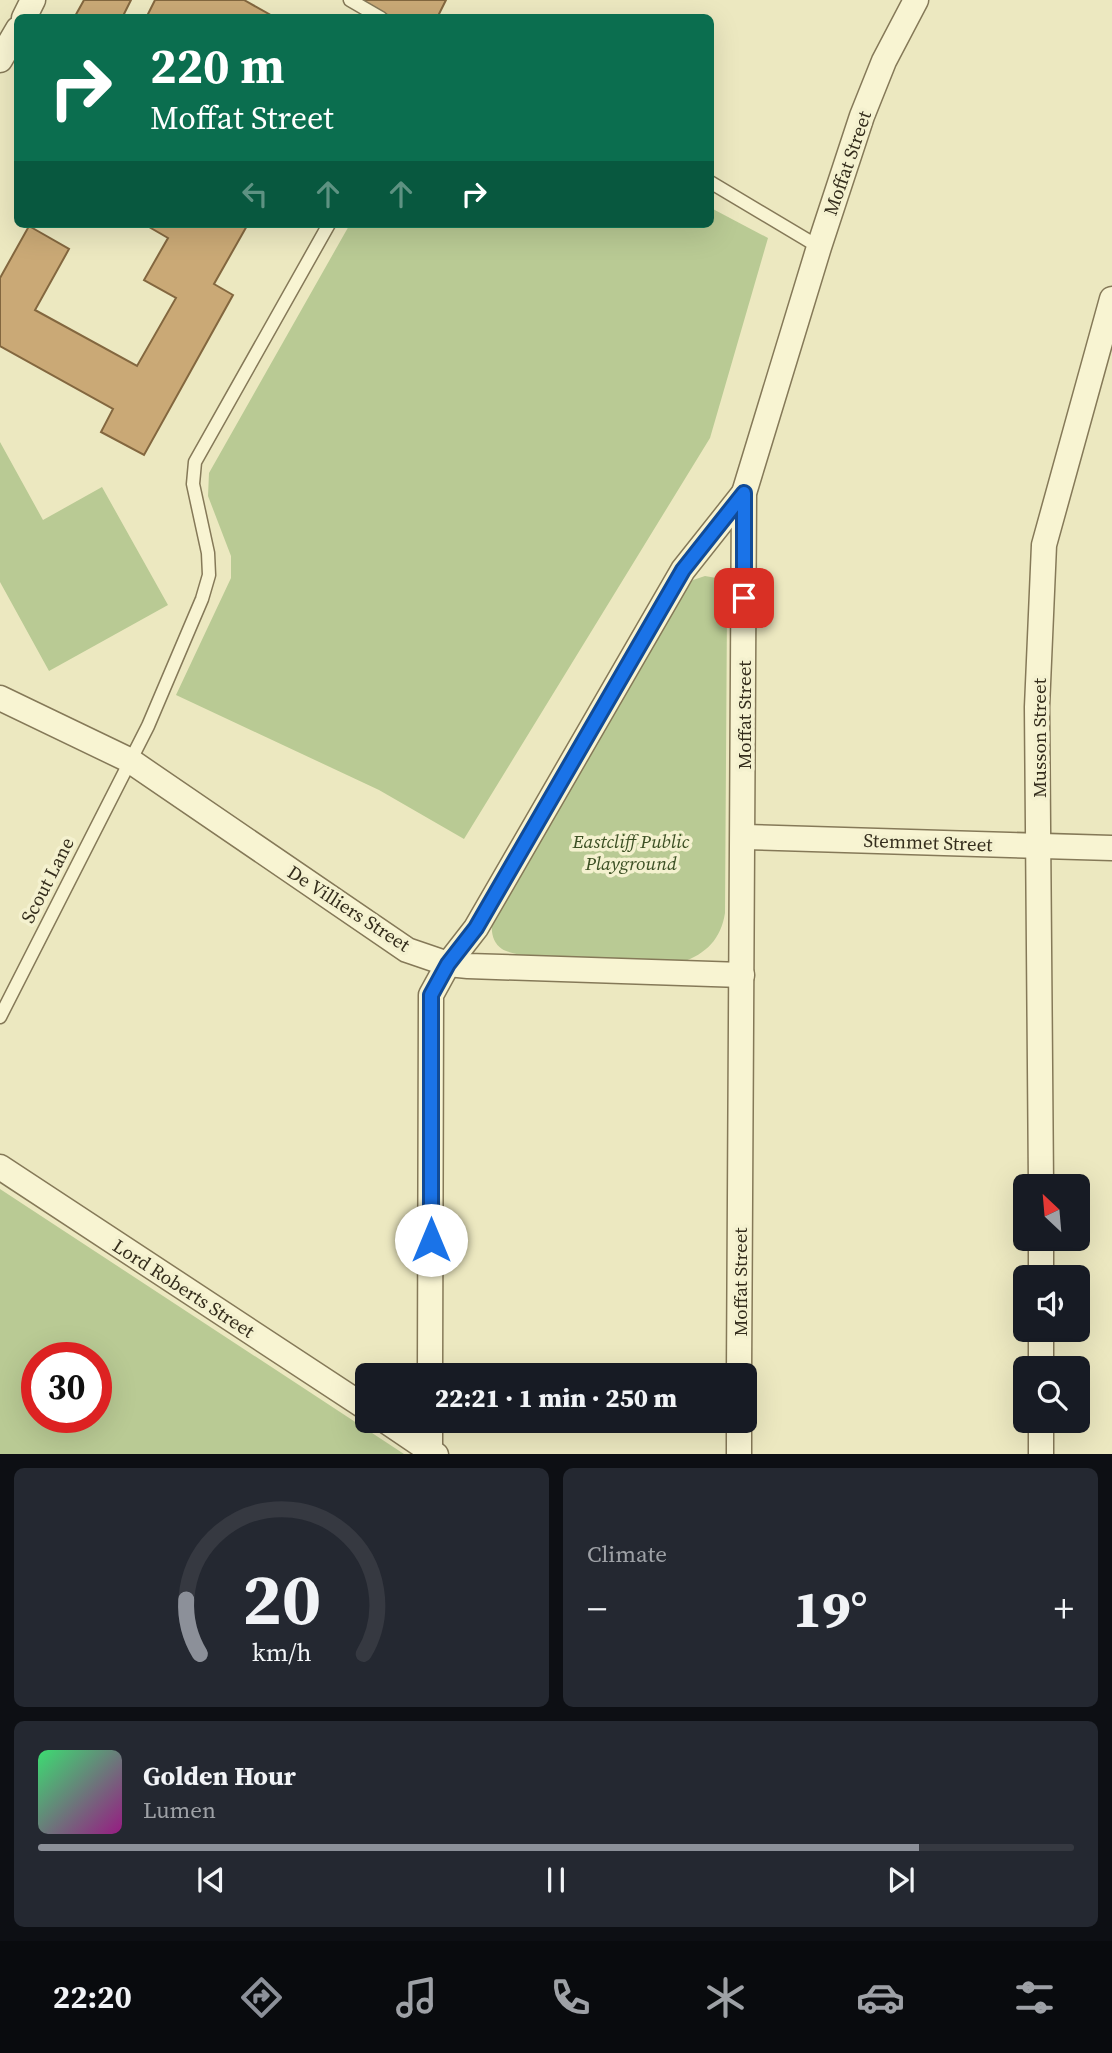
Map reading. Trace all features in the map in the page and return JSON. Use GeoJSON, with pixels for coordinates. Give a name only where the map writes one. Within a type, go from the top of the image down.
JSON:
{"type":"FeatureCollection","features":[{"type":"Feature","properties":{"kind":"street","name":"Moffat Street"},"geometry":{"type":"LineString","coordinates":[[739,1363],[744,493],[819,247],[873,88],[916,0]]}},
{"type":"Feature","properties":{"kind":"street"},"geometry":{"type":"LineString","coordinates":[[0,60],[14,36]]}},
{"type":"Feature","properties":{"kind":"street","name":"Musson Street"},"geometry":{"type":"LineString","coordinates":[[1041,1174],[1037,707],[1044,545],[1112,299]]}},
{"type":"Feature","properties":{"kind":"street"},"geometry":{"type":"LineString","coordinates":[[430,1363],[431,995],[448,964],[476,928],[683,570],[744,493]]}},
{"type":"Feature","properties":{"kind":"street","name":"De Villiers Street"},"geometry":{"type":"LineString","coordinates":[[0,698],[129,760],[407,950],[448,964],[742,975]]}},
{"type":"Feature","properties":{"kind":"street","name":"Stemmet Street"},"geometry":{"type":"LineString","coordinates":[[744,837],[1112,848]]}},
{"type":"Feature","properties":{"kind":"street","name":"Lord Roberts Street"},"geometry":{"type":"LineString","coordinates":[[0,1167],[355,1400]]}},
{"type":"Feature","properties":{"kind":"street"},"geometry":{"type":"LineString","coordinates":[[404,1433],[433,1452]]}},
{"type":"Feature","properties":{"kind":"street"},"geometry":{"type":"LineString","coordinates":[[431,1433],[433,1452]]}},
{"type":"Feature","properties":{"kind":"street"},"geometry":{"type":"LineString","coordinates":[[739,1433],[739,1454]]}},
{"type":"Feature","properties":{"kind":"street"},"geometry":{"type":"LineString","coordinates":[[1041,1433],[1041,1454]]}},
{"type":"Feature","properties":{"kind":"lane"},"geometry":{"type":"LineString","coordinates":[[350,0],[374,14]]}},
{"type":"Feature","properties":{"kind":"lane"},"geometry":{"type":"LineString","coordinates":[[714,185],[819,247]]}},
{"type":"Feature","properties":{"kind":"lane","name":"Scout Lane"},"geometry":{"type":"LineString","coordinates":[[0,1017],[148,726],[209,575],[208,553],[193,484],[195,462],[327,228]]}},
{"type":"Feature","properties":{"kind":"green space"},"geometry":{"type":"Polygon","coordinates":[[[714,210],[768,238],[710,438],[464,839],[379,790],[176,695],[231,578],[231,556],[208,496],[209,473],[348,228],[714,228],[714,210]]]}},
{"type":"Feature","properties":{"kind":"green space"},"geometry":{"type":"Polygon","coordinates":[[[0,442],[43,520],[102,487],[168,605],[49,671],[0,582],[0,442]]]}},
{"type":"Feature","properties":{"kind":"green space","name":"Eastcliff Public Playground"},"geometry":{"type":"Polygon","coordinates":[[[705,576],[722,579],[727,610],[725,913],[716,938],[698,955],[682,962],[561,959],[516,954],[502,949],[494,938],[492,925],[666,617],[693,580],[705,576]]]}},
{"type":"Feature","properties":{"kind":"green space"},"geometry":{"type":"Polygon","coordinates":[[[0,1189],[355,1422],[355,1433],[372,1433],[404,1454],[0,1454],[0,1189]]]}},
{"type":"Feature","properties":{"kind":"building"},"geometry":{"type":"Polygon","coordinates":[[[84,0],[131,0],[124,14],[76,14],[84,0]]]}},
{"type":"Feature","properties":{"kind":"building"},"geometry":{"type":"Polygon","coordinates":[[[155,0],[244,0],[269,14],[148,14],[155,0]]]}},
{"type":"Feature","properties":{"kind":"building"},"geometry":{"type":"Polygon","coordinates":[[[359,0],[446,0],[439,14],[385,14],[359,0]]]}},
{"type":"Feature","properties":{"kind":"building"},"geometry":{"type":"Polygon","coordinates":[[[28,228],[69,249],[35,310],[137,366],[176,298],[144,280],[168,238],[151,228],[246,228],[214,284],[233,295],[144,455],[101,432],[113,409],[0,346],[0,278],[28,228]]]}},
{"type":"Feature","properties":{"kind":"route"},"geometry":{"type":"LineString","coordinates":[[431,1240],[431,995],[448,964],[476,928],[683,570],[744,493],[744,598]]}}]}
